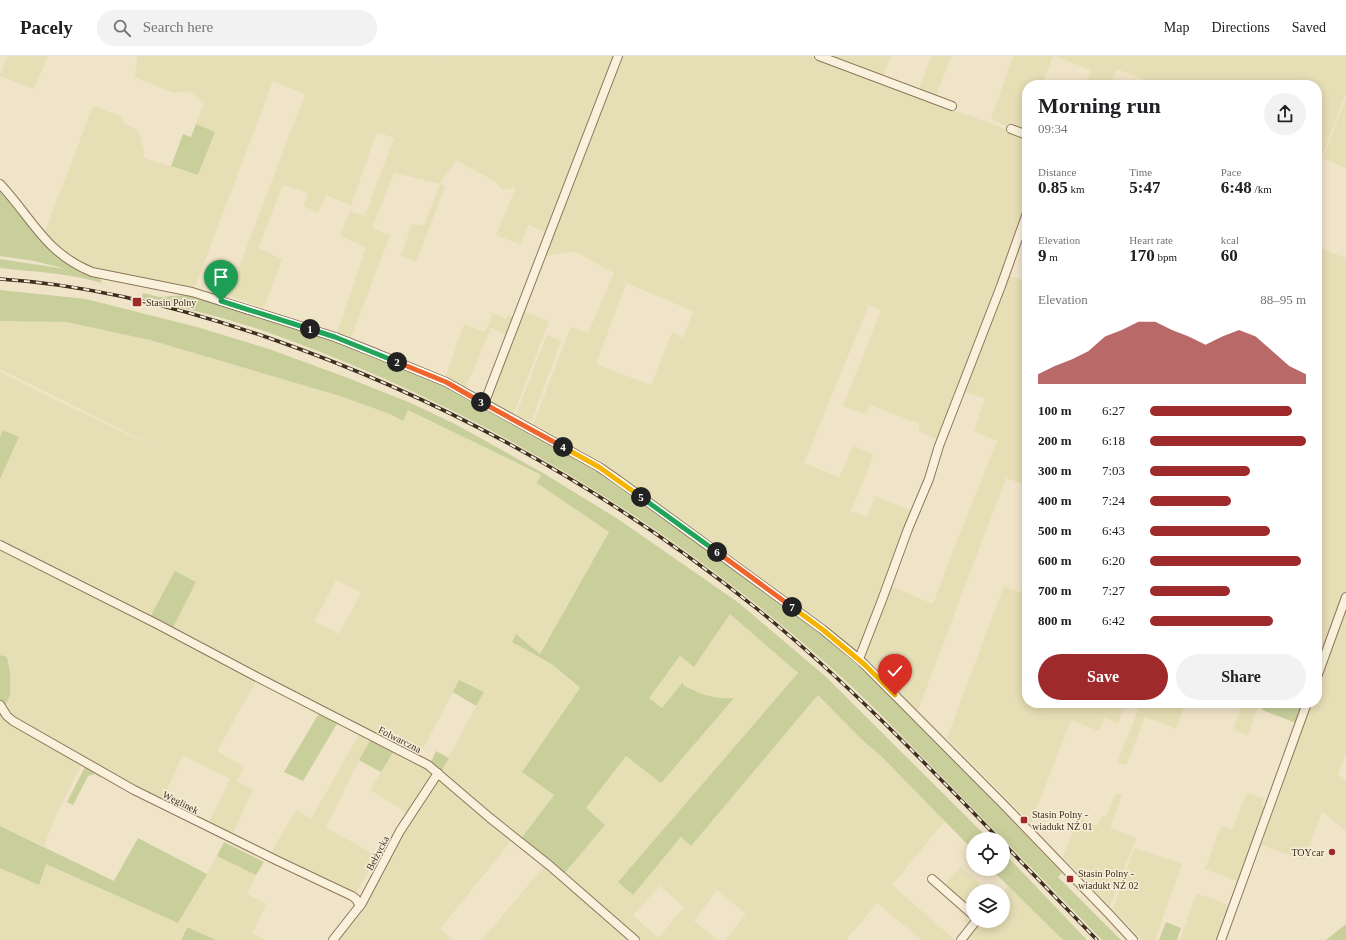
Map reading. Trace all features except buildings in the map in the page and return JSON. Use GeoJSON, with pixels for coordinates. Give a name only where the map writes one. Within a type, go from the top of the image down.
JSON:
{"type":"FeatureCollection","features":[{"type":"Feature","properties":{"kind":"street"},"geometry":{"type":"LineString","coordinates":[[484,404],[618,56]]}},
{"type":"Feature","properties":{"kind":"street"},"geometry":{"type":"LineString","coordinates":[[819,56],[952,106]]}},
{"type":"Feature","properties":{"kind":"street"},"geometry":{"type":"LineString","coordinates":[[1011,129],[1022,133]]}},
{"type":"Feature","properties":{"kind":"street"},"geometry":{"type":"LineString","coordinates":[[0,184],[49,243],[67,259],[78,266],[92,272],[192,292],[335,337],[446,382],[572,452],[618,480],[822,629],[859,659],[1004,804],[1133,940]]}},
{"type":"Feature","properties":{"kind":"street"},"geometry":{"type":"LineString","coordinates":[[859,659],[908,529],[929,479],[1022,227]]}},
{"type":"Feature","properties":{"kind":"street","name":"Folwarczna"},"geometry":{"type":"LineString","coordinates":[[0,545],[428,765],[490,818],[563,877],[636,940]]}},
{"type":"Feature","properties":{"kind":"street"},"geometry":{"type":"LineString","coordinates":[[1322,663],[1346,597]]}},
{"type":"Feature","properties":{"kind":"street","name":"Węglinek"},"geometry":{"type":"LineString","coordinates":[[0,705],[7,716],[13,721],[134,790],[352,896],[356,899],[360,906]]}},
{"type":"Feature","properties":{"kind":"street"},"geometry":{"type":"LineString","coordinates":[[1221,940],[1306,708]]}},
{"type":"Feature","properties":{"kind":"street","name":"Bełżycka"},"geometry":{"type":"LineString","coordinates":[[333,940],[360,906],[400,831],[438,773]]}},
{"type":"Feature","properties":{"kind":"street"},"geometry":{"type":"LineString","coordinates":[[932,879],[966,909]]}},
{"type":"Feature","properties":{"kind":"street"},"geometry":{"type":"LineString","coordinates":[[963,938],[971,928]]}},
{"type":"Feature","properties":{"kind":"shaded area"},"geometry":{"type":"Polygon","coordinates":[[[7,56],[48,56],[34,89],[0,76],[7,56]]]}},
{"type":"Feature","properties":{"kind":"shaded area"},"geometry":{"type":"Polygon","coordinates":[[[138,56],[438,56],[433,69],[439,56],[618,56],[547,233],[528,225],[521,245],[496,235],[516,187],[502,190],[496,182],[456,160],[440,184],[394,173],[372,228],[390,235],[350,341],[336,336],[365,247],[340,236],[350,211],[365,216],[394,138],[377,132],[351,205],[326,195],[318,213],[304,206],[308,193],[283,185],[258,248],[282,259],[264,308],[228,296],[305,94],[273,81],[195,287],[105,270],[80,263],[64,253],[44,234],[93,106],[120,116],[125,124],[139,131],[144,150],[144,158],[198,175],[215,133],[196,124],[204,103],[189,91],[173,93],[134,77],[138,56]]]}},
{"type":"Feature","properties":{"kind":"shaded area"},"geometry":{"type":"Polygon","coordinates":[[[619,56],[810,56],[1022,135],[1022,228],[1005,274],[1022,280],[1022,484],[1006,478],[917,713],[872,668],[672,516],[532,427],[571,327],[588,333],[614,273],[574,251],[541,257],[619,56]],[[620,277],[626,284],[596,364],[651,385],[672,332],[683,338],[693,311],[628,284],[620,277]],[[869,305],[804,463],[839,477],[853,446],[874,455],[851,511],[867,517],[875,496],[915,512],[888,585],[933,604],[997,441],[974,431],[985,398],[961,392],[941,441],[918,431],[920,424],[870,405],[866,415],[843,406],[881,310],[869,305]]]}},
{"type":"Feature","properties":{"kind":"shaded area"},"geometry":{"type":"Polygon","coordinates":[[[820,56],[891,56],[883,77],[820,56]]]}},
{"type":"Feature","properties":{"kind":"shaded area"},"geometry":{"type":"Polygon","coordinates":[[[931,56],[951,56],[936,97],[918,91],[931,56]]]}},
{"type":"Feature","properties":{"kind":"shaded area"},"geometry":{"type":"Polygon","coordinates":[[[1013,56],[1053,56],[1044,80],[1022,80],[1022,133],[991,119],[1013,56]]]}},
{"type":"Feature","properties":{"kind":"shaded area"},"geometry":{"type":"Polygon","coordinates":[[[1055,56],[1346,56],[1346,93],[1322,156],[1322,80],[1144,80],[1116,69],[1112,80],[1087,80],[1091,70],[1055,56]]]}},
{"type":"Feature","properties":{"kind":"shaded area"},"geometry":{"type":"Polygon","coordinates":[[[1346,98],[1346,168],[1323,158],[1346,98]]]}},
{"type":"Feature","properties":{"kind":"shaded area"},"geometry":{"type":"Polygon","coordinates":[[[440,184],[445,187],[416,262],[401,256],[412,224],[424,226],[440,184]]]}},
{"type":"Feature","properties":{"kind":"shaded area"},"geometry":{"type":"Polygon","coordinates":[[[1322,249],[1346,258],[1346,753],[1338,775],[1346,781],[1346,831],[1322,811],[1304,860],[1258,844],[1307,708],[1322,708],[1322,249]]]}},
{"type":"Feature","properties":{"kind":"shaded area"},"geometry":{"type":"Polygon","coordinates":[[[521,311],[549,321],[513,416],[486,401],[521,311]]]}},
{"type":"Feature","properties":{"kind":"shaded area"},"geometry":{"type":"Polygon","coordinates":[[[493,313],[506,319],[508,315],[516,318],[509,335],[491,328],[465,389],[445,378],[464,324],[485,332],[493,313]]]}},
{"type":"Feature","properties":{"kind":"shaded area"},"geometry":{"type":"Polygon","coordinates":[[[0,321],[66,322],[150,340],[340,396],[390,414],[403,421],[408,410],[541,476],[538,483],[609,532],[540,654],[516,634],[512,642],[552,665],[580,689],[522,772],[554,795],[520,840],[440,773],[484,692],[459,681],[418,758],[396,746],[397,744],[391,741],[392,738],[386,736],[384,738],[369,729],[367,731],[171,631],[175,572],[149,619],[0,545],[0,479],[19,437],[3,430],[0,437],[0,372],[74,409],[173,455],[0,369],[0,321]],[[336,580],[315,621],[339,634],[361,593],[336,580]]]}},
{"type":"Feature","properties":{"kind":"shaded area"},"geometry":{"type":"Polygon","coordinates":[[[547,335],[561,341],[531,422],[516,415],[547,335]]]}},
{"type":"Feature","properties":{"kind":"shaded area"},"geometry":{"type":"Polygon","coordinates":[[[0,546],[253,679],[255,683],[217,751],[244,767],[237,781],[253,790],[233,833],[209,822],[230,779],[183,755],[162,800],[160,800],[16,721],[4,709],[10,695],[10,672],[7,657],[0,655],[0,546]]]}},
{"type":"Feature","properties":{"kind":"shaded area"},"geometry":{"type":"Polygon","coordinates":[[[1004,586],[1022,593],[1022,708],[1124,708],[1118,724],[1104,718],[1099,731],[1071,720],[1031,823],[947,738],[1004,586]]]}},
{"type":"Feature","properties":{"kind":"shaded area"},"geometry":{"type":"Polygon","coordinates":[[[730,614],[798,673],[618,882],[633,895],[681,837],[691,846],[818,695],[945,821],[892,885],[955,940],[922,940],[877,903],[846,940],[725,940],[746,914],[717,890],[694,921],[718,940],[638,940],[563,875],[605,825],[586,808],[626,756],[734,699],[721,699],[704,695],[683,685],[683,682],[662,709],[648,698],[681,656],[694,666],[730,614]],[[660,886],[633,915],[658,938],[684,907],[660,886]]]}},
{"type":"Feature","properties":{"kind":"shaded area"},"geometry":{"type":"Polygon","coordinates":[[[1139,708],[1183,708],[1176,729],[1145,717],[1127,764],[1123,765],[1117,763],[1139,708]]]}},
{"type":"Feature","properties":{"kind":"shaded area"},"geometry":{"type":"Polygon","coordinates":[[[1240,708],[1257,708],[1248,736],[1233,730],[1240,708]]]}},
{"type":"Feature","properties":{"kind":"shaded area"},"geometry":{"type":"Polygon","coordinates":[[[2,712],[79,761],[81,765],[56,815],[44,846],[0,826],[0,718],[2,712]]]}},
{"type":"Feature","properties":{"kind":"shaded area"},"geometry":{"type":"Polygon","coordinates":[[[360,733],[371,739],[326,827],[376,856],[355,895],[284,861],[285,860],[271,852],[296,810],[311,819],[360,733]]]}},
{"type":"Feature","properties":{"kind":"shaded area"},"geometry":{"type":"Polygon","coordinates":[[[394,751],[431,772],[432,776],[409,814],[370,790],[394,751]]]}},
{"type":"Feature","properties":{"kind":"shaded area"},"geometry":{"type":"Polygon","coordinates":[[[442,779],[512,840],[440,929],[454,940],[337,940],[361,911],[404,832],[436,780],[442,779]]]}},
{"type":"Feature","properties":{"kind":"shaded area"},"geometry":{"type":"Polygon","coordinates":[[[1116,793],[1122,795],[1110,828],[1136,838],[1110,906],[1063,857],[1079,818],[1097,826],[1101,818],[1107,814],[1116,793]]]}},
{"type":"Feature","properties":{"kind":"shaded area"},"geometry":{"type":"Polygon","coordinates":[[[1246,793],[1264,798],[1262,805],[1265,809],[1241,871],[1239,882],[1205,869],[1221,826],[1232,830],[1246,793]]]}},
{"type":"Feature","properties":{"kind":"shaded area"},"geometry":{"type":"Polygon","coordinates":[[[1134,848],[1182,864],[1155,940],[1142,940],[1113,909],[1134,848]]]}},
{"type":"Feature","properties":{"kind":"shaded area"},"geometry":{"type":"Polygon","coordinates":[[[217,856],[256,875],[247,894],[266,904],[253,933],[266,940],[216,940],[186,926],[180,940],[0,940],[0,868],[46,864],[178,923],[217,856]]]}},
{"type":"Feature","properties":{"kind":"shaded area"},"geometry":{"type":"Polygon","coordinates":[[[545,865],[632,940],[482,940],[545,865]]]}},
{"type":"Feature","properties":{"kind":"shaded area"},"geometry":{"type":"Polygon","coordinates":[[[960,867],[966,872],[966,876],[971,876],[980,883],[966,884],[966,900],[964,902],[944,886],[960,867]]]}},
{"type":"Feature","properties":{"kind":"shaded area"},"geometry":{"type":"Polygon","coordinates":[[[1010,888],[1063,940],[963,940],[973,928],[1010,928],[1010,888]]]}},
{"type":"Feature","properties":{"kind":"shaded area"},"geometry":{"type":"Polygon","coordinates":[[[1196,893],[1231,906],[1219,940],[1180,940],[1196,893]]]}},
{"type":"Feature","properties":{"kind":"green space"},"geometry":{"type":"Polygon","coordinates":[[[196,124],[215,132],[198,175],[171,166],[183,134],[191,137],[196,124]]]}},
{"type":"Feature","properties":{"kind":"green space"},"geometry":{"type":"Polygon","coordinates":[[[0,190],[18,211],[30,229],[53,252],[72,267],[100,279],[102,283],[64,275],[0,268],[0,259],[66,269],[34,261],[0,256],[0,190]]]}},
{"type":"Feature","properties":{"kind":"green space"},"geometry":{"type":"Polygon","coordinates":[[[0,290],[86,299],[197,327],[269,349],[411,403],[457,425],[543,473],[618,519],[739,603],[825,676],[982,832],[966,832],[966,843],[881,756],[861,739],[818,695],[691,846],[681,837],[633,895],[618,882],[798,673],[730,614],[694,667],[680,656],[649,698],[662,708],[683,682],[683,685],[707,696],[734,698],[661,783],[626,756],[586,808],[605,825],[563,875],[520,840],[554,795],[522,772],[580,688],[553,665],[512,642],[516,634],[540,654],[609,532],[537,483],[541,475],[408,410],[403,421],[390,414],[340,396],[150,340],[66,322],[0,321],[0,290]]]}},
{"type":"Feature","properties":{"kind":"green space"},"geometry":{"type":"Polygon","coordinates":[[[143,293],[159,297],[186,295],[338,343],[440,384],[608,478],[852,658],[948,754],[1062,873],[1058,877],[1121,940],[1102,940],[1010,846],[1010,832],[996,832],[859,693],[827,664],[765,611],[700,561],[632,514],[563,471],[492,431],[418,394],[344,361],[252,327],[189,309],[142,298],[143,293]]]}},
{"type":"Feature","properties":{"kind":"green space"},"geometry":{"type":"Polygon","coordinates":[[[3,430],[19,437],[0,479],[0,437],[3,430]]]}},
{"type":"Feature","properties":{"kind":"green space"},"geometry":{"type":"Polygon","coordinates":[[[175,571],[196,582],[171,631],[149,619],[175,571]]]}},
{"type":"Feature","properties":{"kind":"green space"},"geometry":{"type":"Polygon","coordinates":[[[0,655],[7,657],[10,672],[10,695],[0,718],[0,655]]]}},
{"type":"Feature","properties":{"kind":"green space"},"geometry":{"type":"Polygon","coordinates":[[[459,680],[484,692],[476,706],[453,692],[459,680]]]}},
{"type":"Feature","properties":{"kind":"green space"},"geometry":{"type":"Polygon","coordinates":[[[1263,708],[1300,708],[1296,723],[1262,710],[1263,708]]]}},
{"type":"Feature","properties":{"kind":"green space"},"geometry":{"type":"Polygon","coordinates":[[[322,714],[338,722],[303,781],[284,772],[318,715],[322,714]]]}},
{"type":"Feature","properties":{"kind":"green space"},"geometry":{"type":"Polygon","coordinates":[[[371,739],[394,751],[381,772],[359,760],[371,739]]]}},
{"type":"Feature","properties":{"kind":"green space"},"geometry":{"type":"Polygon","coordinates":[[[436,751],[449,758],[440,773],[430,764],[436,751]]]}},
{"type":"Feature","properties":{"kind":"green space"},"geometry":{"type":"Polygon","coordinates":[[[86,765],[101,773],[100,777],[95,774],[88,776],[73,805],[67,802],[86,765]]]}},
{"type":"Feature","properties":{"kind":"green space"},"geometry":{"type":"Polygon","coordinates":[[[0,826],[114,881],[138,838],[207,874],[178,923],[46,864],[39,885],[0,868],[0,826]]]}},
{"type":"Feature","properties":{"kind":"green space"},"geometry":{"type":"Polygon","coordinates":[[[224,842],[264,862],[256,875],[217,856],[224,842]]]}},
{"type":"Feature","properties":{"kind":"green space"},"geometry":{"type":"Polygon","coordinates":[[[1010,859],[1087,940],[1063,940],[1010,888],[1010,884],[1006,884],[998,876],[1010,876],[1010,859]]]}},
{"type":"Feature","properties":{"kind":"green space"},"geometry":{"type":"Polygon","coordinates":[[[1166,922],[1181,928],[1177,940],[1159,940],[1166,922]]]}},
{"type":"Feature","properties":{"kind":"green space"},"geometry":{"type":"Polygon","coordinates":[[[1346,924],[1346,940],[1326,940],[1346,924]]]}},
{"type":"Feature","properties":{"kind":"green space"},"geometry":{"type":"Polygon","coordinates":[[[187,927],[216,940],[181,940],[187,927]]]}},
{"type":"Feature","properties":{"kind":"railway"},"geometry":{"type":"LineString","coordinates":[[0,279],[34,282],[103,292],[170,308],[236,327],[335,363],[401,390],[527,454],[587,489],[647,528],[705,569],[761,612],[853,693],[992,832]]}},
{"type":"Feature","properties":{"kind":"railway"},"geometry":{"type":"LineString","coordinates":[[1010,850],[1097,940]]}},
{"type":"Feature","properties":{"kind":"place","name":"Stasin Polny"},"geometry":{"type":"Point","coordinates":[137,302]}},
{"type":"Feature","properties":{"kind":"place","name":"Stasin Polny - wiadukt NŻ 01"},"geometry":{"type":"Point","coordinates":[1024,820]}},
{"type":"Feature","properties":{"kind":"place","name":"TOYcar"},"geometry":{"type":"Point","coordinates":[1332,852]}},
{"type":"Feature","properties":{"kind":"place","name":"Stasin Polny - wiadukt NŻ 02"},"geometry":{"type":"Point","coordinates":[1070,879]}},
{"type":"Feature","properties":{"kind":"route"},"geometry":{"type":"LineString","coordinates":[[221,301],[335,337],[446,382],[599,467],[674,520],[822,629],[859,659],[895,695]]}}]}
